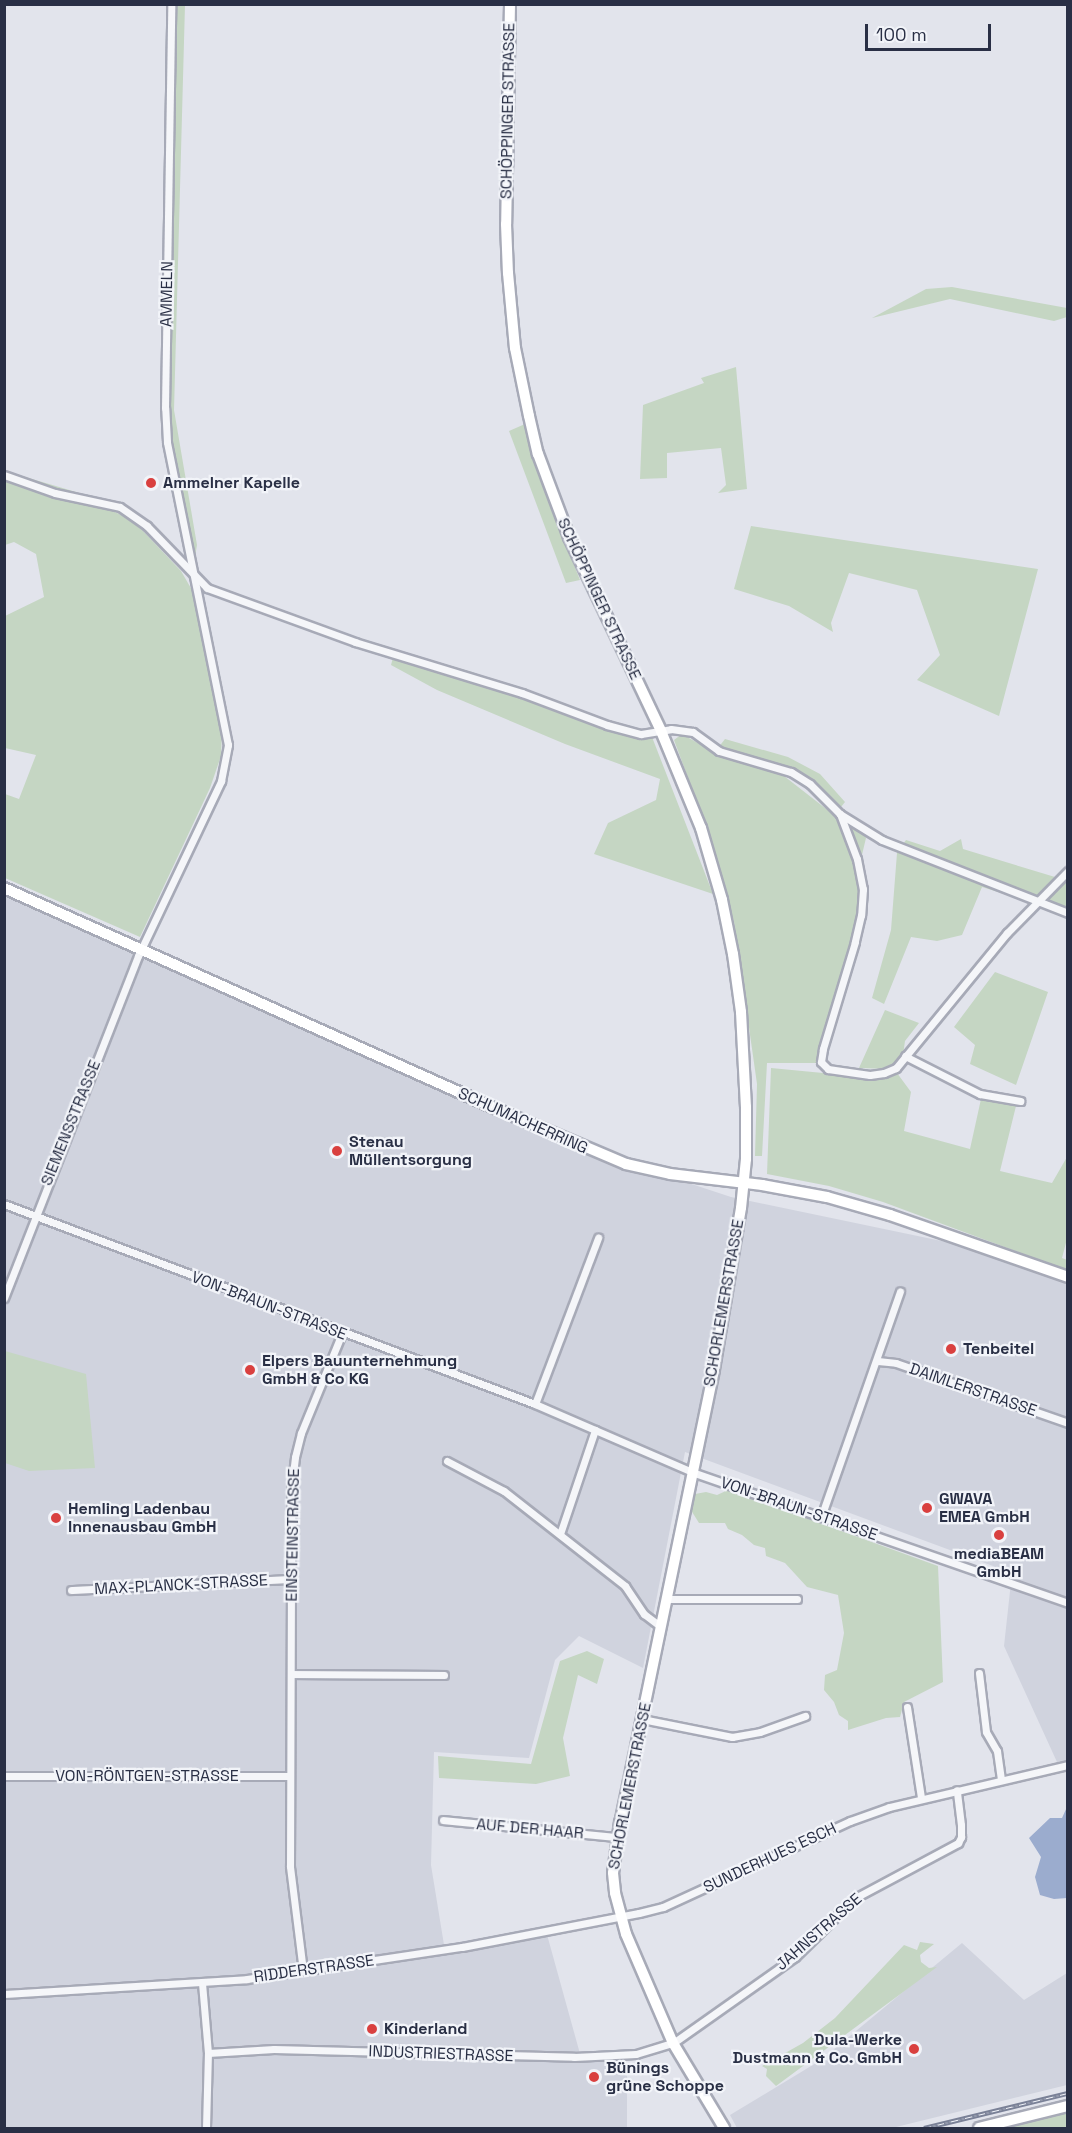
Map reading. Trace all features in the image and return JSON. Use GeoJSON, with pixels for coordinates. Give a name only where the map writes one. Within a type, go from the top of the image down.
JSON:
{"type":"FeatureCollection","features":[{"type":"Feature","properties":{"kind":"main road","name":"SCHÖPPINGER STRASSE"},"geometry":{"type":"LineString","coordinates":[[510,4],[506,224],[512,321],[520,376],[538,454],[560,516],[588,582],[661,731],[701,828],[722,900],[734,954],[744,1057],[746,1107],[744,1183]]}},
{"type":"Feature","properties":{"kind":"main road","name":"SCHUMACHERRING"},"geometry":{"type":"LineString","coordinates":[[4,888],[602,1155],[648,1170],[826,1197],[890,1215],[1068,1277]]}},
{"type":"Feature","properties":{"kind":"main road","name":"SCHORLEMERSTRASSE"},"geometry":{"type":"LineString","coordinates":[[724,2128],[673,2043],[620,1916],[613,1880],[617,1837],[727,1299],[744,1183]]}},
{"type":"Feature","properties":{"kind":"main road"},"geometry":{"type":"LineString","coordinates":[[979,2128],[1068,2106]]}},
{"type":"Feature","properties":{"kind":"street","name":"AMMELN"},"geometry":{"type":"LineString","coordinates":[[141,949],[206,815],[226,763],[228,745],[197,580],[176,492],[167,442],[165,408],[171,4]]}},
{"type":"Feature","properties":{"kind":"street"},"geometry":{"type":"LineString","coordinates":[[4,475],[55,494],[120,507],[147,526],[207,588],[355,642],[522,693],[607,725],[641,734],[688,730],[719,751],[791,772],[810,784],[840,814],[882,840],[1068,913]]}},
{"type":"Feature","properties":{"kind":"street"},"geometry":{"type":"LineString","coordinates":[[840,814],[859,869],[863,889],[861,915],[821,1062],[828,1069],[870,1075],[896,1068],[1036,901],[1068,871]]}},
{"type":"Feature","properties":{"kind":"street","name":"SIEMENSSTRASSE"},"geometry":{"type":"LineString","coordinates":[[4,1298],[141,949]]}},
{"type":"Feature","properties":{"kind":"street"},"geometry":{"type":"LineString","coordinates":[[905,1056],[980,1094],[1020,1101]]}},
{"type":"Feature","properties":{"kind":"street","name":"VON-BRAUN-STRASSE"},"geometry":{"type":"LineString","coordinates":[[4,1204],[535,1404],[692,1472],[1068,1603]]}},
{"type":"Feature","properties":{"kind":"street"},"geometry":{"type":"LineString","coordinates":[[535,1404],[598,1238]]}},
{"type":"Feature","properties":{"kind":"street"},"geometry":{"type":"LineString","coordinates":[[821,1516],[878,1361],[900,1291]]}},
{"type":"Feature","properties":{"kind":"street","name":"EINSTEINSTRASSE"},"geometry":{"type":"LineString","coordinates":[[303,1971],[290,1866],[291,1490],[301,1433],[342,1333]]}},
{"type":"Feature","properties":{"kind":"street","name":"DAIMLERSTRASSE"},"geometry":{"type":"LineString","coordinates":[[878,1361],[896,1363],[1068,1423]]}},
{"type":"Feature","properties":{"kind":"street"},"geometry":{"type":"LineString","coordinates":[[560,1534],[595,1430]]}},
{"type":"Feature","properties":{"kind":"street"},"geometry":{"type":"LineString","coordinates":[[447,1461],[470,1471],[504,1491],[560,1534],[625,1586],[644,1614],[661,1627]]}},
{"type":"Feature","properties":{"kind":"street","name":"MAX-PLANCK-STRASSE"},"geometry":{"type":"LineString","coordinates":[[71,1590],[291,1579]]}},
{"type":"Feature","properties":{"kind":"street"},"geometry":{"type":"LineString","coordinates":[[667,1599],[797,1599]]}},
{"type":"Feature","properties":{"kind":"street"},"geometry":{"type":"LineString","coordinates":[[979,1673],[986,1732],[997,1751],[1001,1780]]}},
{"type":"Feature","properties":{"kind":"street"},"geometry":{"type":"LineString","coordinates":[[291,1674],[444,1675]]}},
{"type":"Feature","properties":{"kind":"street"},"geometry":{"type":"LineString","coordinates":[[907,1707],[921,1797]]}},
{"type":"Feature","properties":{"kind":"street"},"geometry":{"type":"LineString","coordinates":[[642,1719],[732,1737],[760,1732],[805,1716]]}},
{"type":"Feature","properties":{"kind":"street","name":"SUNDERHUES ESCH"},"geometry":{"type":"LineString","coordinates":[[620,1916],[663,1907],[850,1821],[921,1797],[1068,1765]]}},
{"type":"Feature","properties":{"kind":"street","name":"VON-RÖNTGEN-STRASSE"},"geometry":{"type":"LineString","coordinates":[[4,1776],[290,1776]]}},
{"type":"Feature","properties":{"kind":"street","name":"JAHNSTRASSE"},"geometry":{"type":"LineString","coordinates":[[673,2043],[795,1957],[855,1898],[958,1843],[961,1831],[957,1790]]}},
{"type":"Feature","properties":{"kind":"street","name":"AUF DER HAAR"},"geometry":{"type":"LineString","coordinates":[[443,1820],[617,1837]]}},
{"type":"Feature","properties":{"kind":"street","name":"RIDDERSTRASSE"},"geometry":{"type":"LineString","coordinates":[[4,1994],[202,1983],[303,1971],[462,1947],[620,1916]]}},
{"type":"Feature","properties":{"kind":"street"},"geometry":{"type":"LineString","coordinates":[[202,1983],[208,2053],[206,2128]]}},
{"type":"Feature","properties":{"kind":"street","name":"INDUSTRIESTRASSE"},"geometry":{"type":"LineString","coordinates":[[208,2053],[274,2049],[574,2057],[636,2054],[673,2043]]}},
{"type":"Feature","properties":{"kind":"shaded area"},"geometry":{"type":"Polygon","coordinates":[[[5,884],[567,1143],[731,1197],[956,1244],[1067,1283],[1067,1760],[1057,1762],[1004,1646],[1012,1573],[685,1452],[643,1668],[579,1636],[555,1660],[529,1758],[434,1752],[431,1865],[445,1951],[546,1931],[582,2061],[627,2062],[627,2128],[5,2128],[5,884]]]}},
{"type":"Feature","properties":{"kind":"shaded area"},"geometry":{"type":"Polygon","coordinates":[[[962,1943],[1024,2000],[1067,1973],[1067,2085],[892,2128],[737,2128],[730,2115],[821,2060],[962,1943]]]}},
{"type":"Feature","properties":{"kind":"green space"},"geometry":{"type":"Polygon","coordinates":[[[172,5],[185,5],[174,410],[197,545],[194,563],[179,493],[167,408],[172,5]]]}},
{"type":"Feature","properties":{"kind":"green space"},"geometry":{"type":"Polygon","coordinates":[[[952,287],[1067,308],[1067,317],[1054,321],[950,299],[872,318],[926,289],[952,287]]]}},
{"type":"Feature","properties":{"kind":"green space"},"geometry":{"type":"Polygon","coordinates":[[[736,367],[747,489],[718,493],[726,485],[721,448],[667,453],[667,478],[640,479],[643,405],[704,383],[701,378],[736,367]]]}},
{"type":"Feature","properties":{"kind":"green space"},"geometry":{"type":"Polygon","coordinates":[[[525,424],[546,494],[580,580],[566,583],[509,431],[525,424]]]}},
{"type":"Feature","properties":{"kind":"green space"},"geometry":{"type":"Polygon","coordinates":[[[5,471],[76,492],[81,504],[109,509],[127,518],[142,530],[181,571],[192,590],[222,731],[221,756],[210,788],[140,937],[5,878],[5,794],[19,799],[36,755],[5,748],[5,616],[44,597],[36,554],[14,542],[5,545],[5,471]]]}},
{"type":"Feature","properties":{"kind":"green space"},"geometry":{"type":"Polygon","coordinates":[[[751,526],[1038,569],[999,716],[917,680],[940,655],[917,590],[849,573],[831,623],[833,632],[789,606],[734,589],[751,526]]]}},
{"type":"Feature","properties":{"kind":"green space"},"geometry":{"type":"Polygon","coordinates":[[[395,650],[472,672],[624,735],[652,737],[713,894],[594,854],[608,823],[656,800],[660,779],[565,744],[437,690],[391,665],[395,650]]]}},
{"type":"Feature","properties":{"kind":"green space"},"geometry":{"type":"Polygon","coordinates":[[[682,734],[722,757],[784,776],[834,815],[860,827],[866,838],[861,859],[861,890],[856,932],[817,1063],[767,1063],[762,1156],[755,1156],[757,1084],[734,922],[714,848],[674,740],[682,734]]]}},
{"type":"Feature","properties":{"kind":"green space"},"geometry":{"type":"Polygon","coordinates":[[[725,739],[788,757],[820,774],[845,802],[841,807],[797,772],[718,748],[725,739]]]}},
{"type":"Feature","properties":{"kind":"green space"},"geometry":{"type":"Polygon","coordinates":[[[961,839],[963,849],[1055,877],[1060,884],[1067,876],[1067,908],[1047,900],[1024,900],[982,887],[962,935],[937,941],[911,937],[884,1004],[872,998],[891,930],[897,853],[906,840],[940,851],[961,839]]]}},
{"type":"Feature","properties":{"kind":"green space"},"geometry":{"type":"Polygon","coordinates":[[[995,972],[1048,992],[1016,1085],[970,1064],[975,1045],[954,1027],[995,972]]]}},
{"type":"Feature","properties":{"kind":"green space"},"geometry":{"type":"Polygon","coordinates":[[[885,1010],[919,1023],[905,1041],[903,1055],[888,1069],[859,1068],[885,1010]]]}},
{"type":"Feature","properties":{"kind":"green space"},"geometry":{"type":"Polygon","coordinates":[[[771,1068],[875,1078],[897,1073],[911,1092],[904,1131],[970,1149],[981,1099],[1016,1106],[1000,1171],[1052,1183],[1067,1157],[1068,1235],[1062,1258],[1067,1260],[1067,1270],[883,1202],[829,1186],[767,1174],[771,1068]]]}},
{"type":"Feature","properties":{"kind":"green space"},"geometry":{"type":"Polygon","coordinates":[[[5,1351],[86,1374],[95,1468],[29,1471],[5,1463],[5,1351]]]}},
{"type":"Feature","properties":{"kind":"green space"},"geometry":{"type":"Polygon","coordinates":[[[728,1490],[938,1566],[943,1682],[904,1702],[900,1717],[886,1718],[848,1730],[848,1721],[839,1715],[834,1702],[824,1690],[825,1675],[837,1670],[844,1633],[838,1595],[807,1587],[785,1563],[766,1556],[765,1548],[754,1545],[742,1535],[728,1529],[725,1523],[699,1523],[689,1507],[695,1494],[706,1492],[717,1495],[728,1490]]]}},
{"type":"Feature","properties":{"kind":"green space"},"geometry":{"type":"Polygon","coordinates":[[[587,1651],[604,1659],[597,1684],[578,1675],[563,1738],[570,1776],[536,1784],[439,1778],[438,1756],[531,1764],[560,1661],[587,1651]]]}},
{"type":"Feature","properties":{"kind":"green space"},"geometry":{"type":"Polygon","coordinates":[[[920,1942],[934,1944],[920,1955],[921,1962],[929,1968],[937,1967],[776,2086],[766,2076],[767,2069],[762,2066],[803,2043],[835,2018],[904,1945],[917,1950],[920,1942]]]}},
{"type":"Feature","properties":{"kind":"green space"},"geometry":{"type":"Polygon","coordinates":[[[1067,2112],[1067,2128],[1004,2128],[1056,2116],[1067,2112]]]}},
{"type":"Feature","properties":{"kind":"water"},"geometry":{"type":"Polygon","coordinates":[[[1067,1807],[1067,1898],[1054,1899],[1040,1895],[1035,1877],[1041,1857],[1029,1838],[1050,1818],[1062,1818],[1067,1807]]]}},
{"type":"Feature","properties":{"kind":"railway"},"geometry":{"type":"LineString","coordinates":[[924,2128],[1068,2093]]}},
{"type":"Feature","properties":{"kind":"place","name":"Ammelner Kapelle"},"geometry":{"type":"Point","coordinates":[151,483]}},
{"type":"Feature","properties":{"kind":"place","name":"Stenau Müllentsorgung"},"geometry":{"type":"Point","coordinates":[337,1151]}},
{"type":"Feature","properties":{"kind":"place","name":"Tenbeitel"},"geometry":{"type":"Point","coordinates":[951,1349]}},
{"type":"Feature","properties":{"kind":"place","name":"Elpers Bauunternehmung GmbH & Co KG"},"geometry":{"type":"Point","coordinates":[250,1370]}},
{"type":"Feature","properties":{"kind":"place","name":"GWAVA EMEA GmbH"},"geometry":{"type":"Point","coordinates":[927,1508]}},
{"type":"Feature","properties":{"kind":"place","name":"Hemling Ladenbau Innenausbau GmbH"},"geometry":{"type":"Point","coordinates":[56,1518]}},
{"type":"Feature","properties":{"kind":"place","name":"mediaBEAM GmbH"},"geometry":{"type":"Point","coordinates":[999,1535]}},
{"type":"Feature","properties":{"kind":"place","name":"Kinderland"},"geometry":{"type":"Point","coordinates":[372,2029]}},
{"type":"Feature","properties":{"kind":"place","name":"Dula-Werke Dustmann & Co. GmbH"},"geometry":{"type":"Point","coordinates":[914,2049]}},
{"type":"Feature","properties":{"kind":"place","name":"Bünings grüne Schoppe"},"geometry":{"type":"Point","coordinates":[594,2077]}}]}
